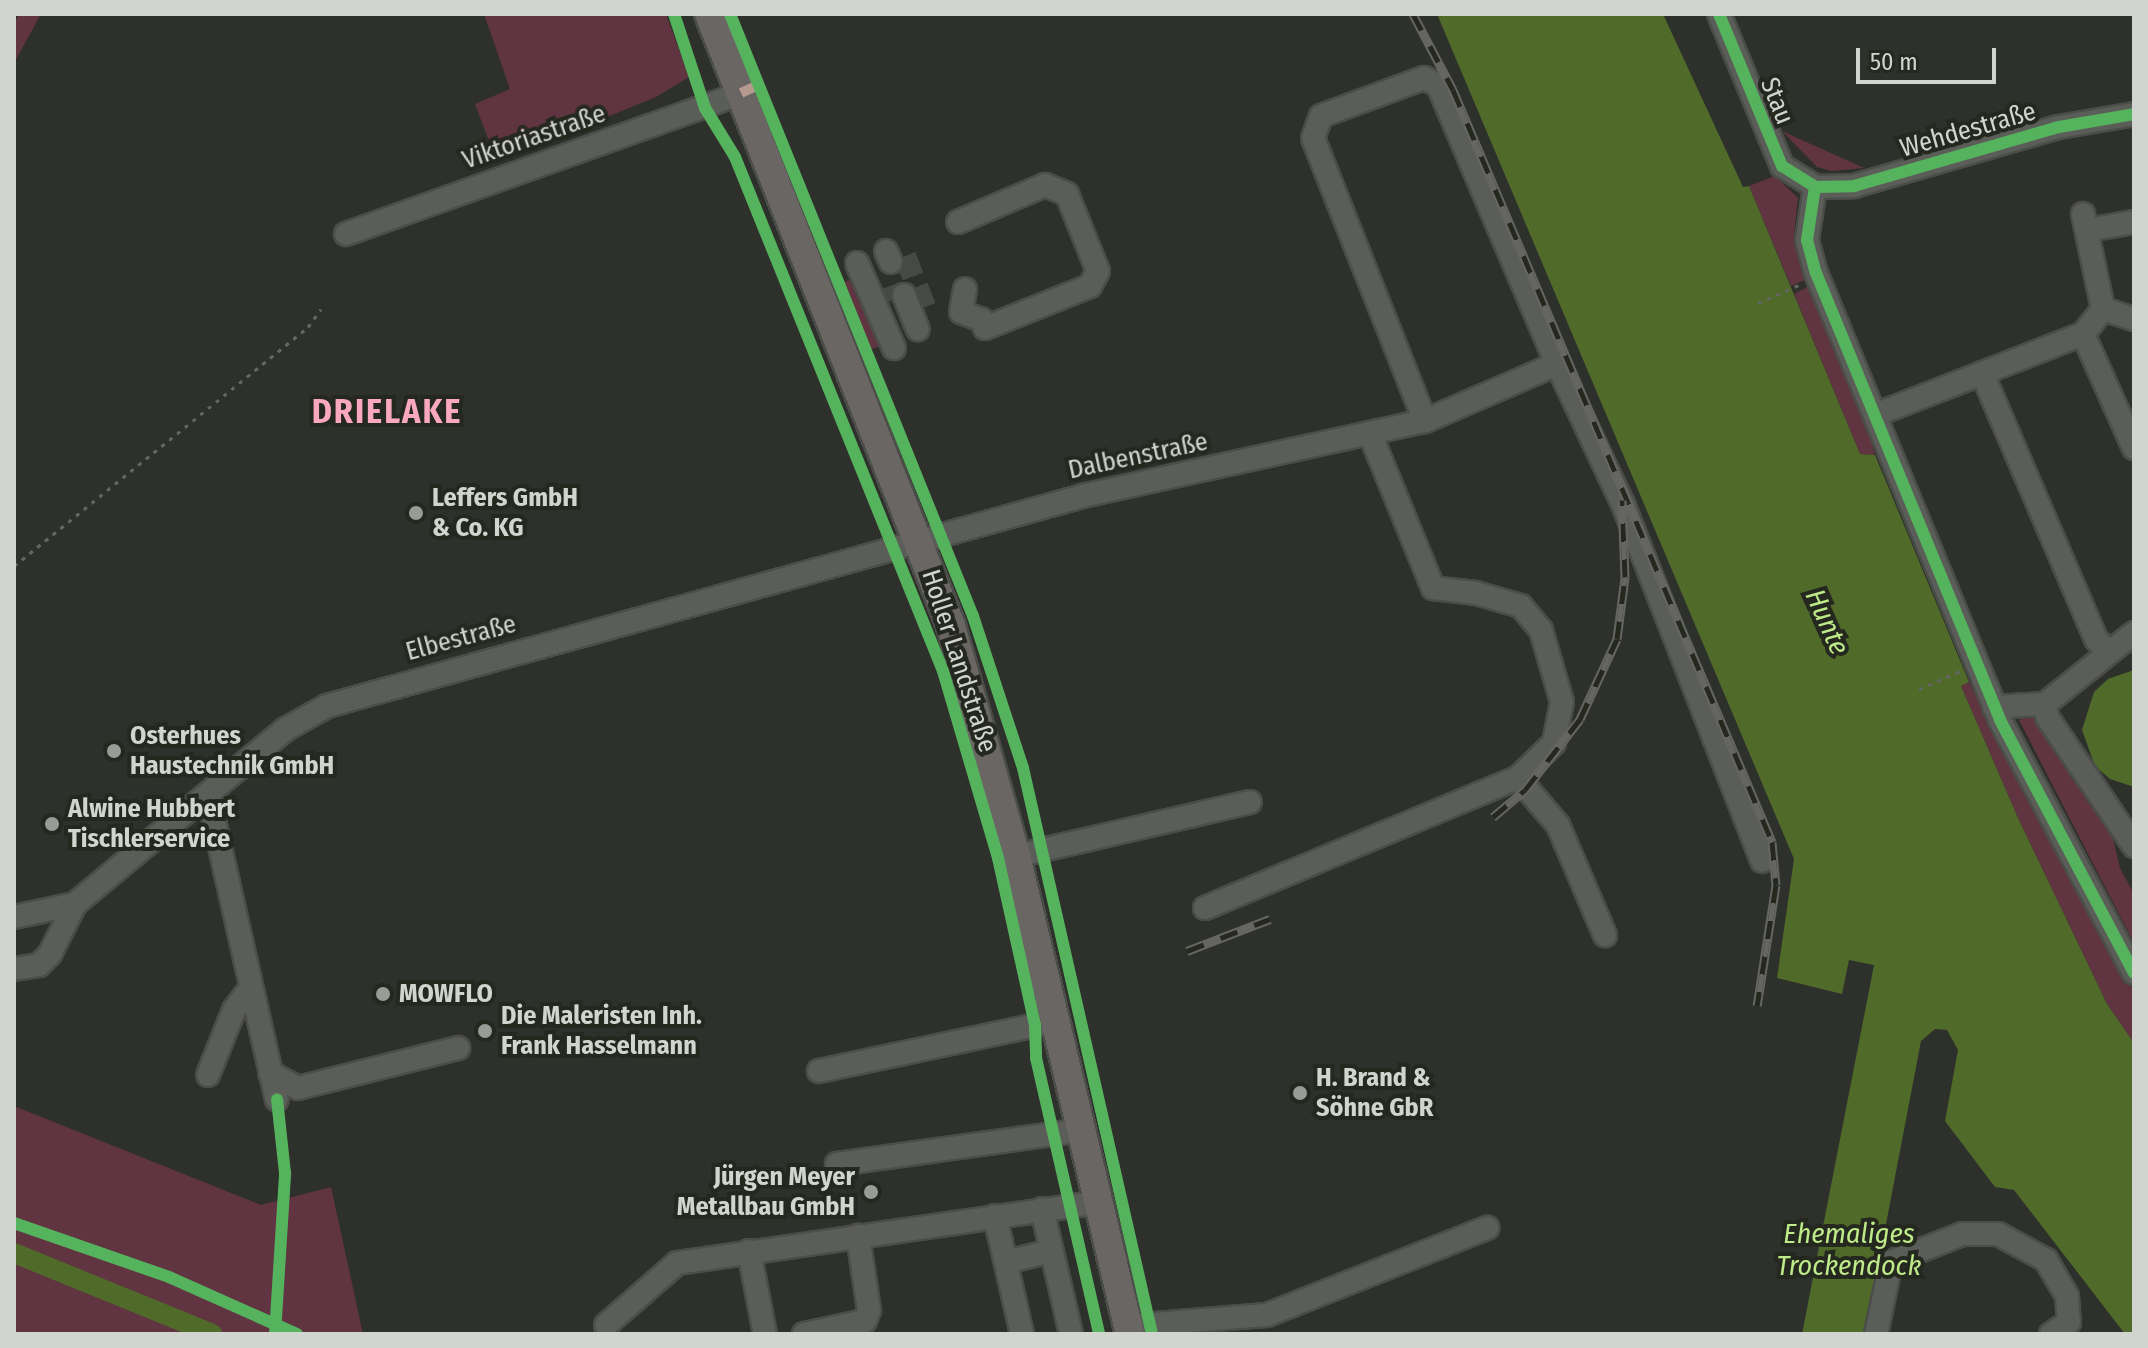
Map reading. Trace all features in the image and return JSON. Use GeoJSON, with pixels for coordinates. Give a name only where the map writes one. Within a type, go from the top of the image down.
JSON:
{"type":"FeatureCollection","features":[{"type":"Feature","properties":{"kind":"main road","name":"Holler Landstraße"},"geometry":{"type":"LineString","coordinates":[[709,14],[920,542],[973,695],[1016,856],[1130,1330]]}},
{"type":"Feature","properties":{"kind":"street","name":"Stau"},"geometry":{"type":"LineString","coordinates":[[1719,14],[1782,166],[1815,187]]}},
{"type":"Feature","properties":{"kind":"street"},"geometry":{"type":"LineString","coordinates":[[1425,421],[1313,138],[1321,116],[1424,78],[1438,85],[1557,364],[1623,504],[1762,861]]}},
{"type":"Feature","properties":{"kind":"street","name":"Viktoriastraße"},"geometry":{"type":"LineString","coordinates":[[346,234],[741,93]]}},
{"type":"Feature","properties":{"kind":"street","name":"Wehdestraße"},"geometry":{"type":"LineString","coordinates":[[1815,187],[1854,186],[2059,127],[2134,114]]}},
{"type":"Feature","properties":{"kind":"street"},"geometry":{"type":"LineString","coordinates":[[958,222],[1045,185],[1067,194],[1098,271],[1090,286],[985,328],[971,303]]}},
{"type":"Feature","properties":{"kind":"street"},"geometry":{"type":"LineString","coordinates":[[1815,187],[1807,240],[1875,415],[1994,707],[2134,973]]}},
{"type":"Feature","properties":{"kind":"street"},"geometry":{"type":"LineString","coordinates":[[2103,309],[2085,222],[2134,222]]}},
{"type":"Feature","properties":{"kind":"street"},"geometry":{"type":"LineString","coordinates":[[884,257],[915,329],[898,297]]}},
{"type":"Feature","properties":{"kind":"street"},"geometry":{"type":"LineString","coordinates":[[1875,415],[2083,334],[2103,309]]}},
{"type":"Feature","properties":{"kind":"street"},"geometry":{"type":"LineString","coordinates":[[2103,309],[2134,319]]}},
{"type":"Feature","properties":{"kind":"street"},"geometry":{"type":"LineString","coordinates":[[2083,334],[2134,448]]}},
{"type":"Feature","properties":{"kind":"street","name":"Dalbenstraße"},"geometry":{"type":"LineString","coordinates":[[920,542],[1083,496],[1425,421],[1557,364]]}},
{"type":"Feature","properties":{"kind":"street"},"geometry":{"type":"LineString","coordinates":[[1982,373],[2096,639],[2109,652]]}},
{"type":"Feature","properties":{"kind":"street"},"geometry":{"type":"LineString","coordinates":[[1205,908],[1518,778],[1554,743],[1562,702],[1541,630],[1521,606],[1476,593],[1433,588],[1370,434]]}},
{"type":"Feature","properties":{"kind":"street","name":"Elbestraße"},"geometry":{"type":"LineString","coordinates":[[14,969],[39,965],[50,954],[75,904],[286,729],[327,706],[920,542]]}},
{"type":"Feature","properties":{"kind":"street"},"geometry":{"type":"LineString","coordinates":[[1994,707],[2045,704],[2134,633]]}},
{"type":"Feature","properties":{"kind":"street"},"geometry":{"type":"LineString","coordinates":[[2045,704],[2047,717],[2134,846]]}},
{"type":"Feature","properties":{"kind":"street"},"geometry":{"type":"LineString","coordinates":[[1518,778],[1558,825],[1605,935]]}},
{"type":"Feature","properties":{"kind":"street"},"geometry":{"type":"LineString","coordinates":[[208,794],[249,990],[277,1099]]}},
{"type":"Feature","properties":{"kind":"street"},"geometry":{"type":"LineString","coordinates":[[1016,856],[1250,802]]}},
{"type":"Feature","properties":{"kind":"street","name":"Elbestraße"},"geometry":{"type":"LineString","coordinates":[[14,917],[75,904]]}},
{"type":"Feature","properties":{"kind":"street"},"geometry":{"type":"LineString","coordinates":[[208,1075],[234,1010],[249,990]]}},
{"type":"Feature","properties":{"kind":"street"},"geometry":{"type":"LineString","coordinates":[[819,1071],[1056,1021]]}},
{"type":"Feature","properties":{"kind":"street"},"geometry":{"type":"LineString","coordinates":[[270,1073],[298,1088],[458,1048]]}},
{"type":"Feature","properties":{"kind":"street"},"geometry":{"type":"LineString","coordinates":[[837,1164],[1083,1130]]}},
{"type":"Feature","properties":{"kind":"street"},"geometry":{"type":"LineString","coordinates":[[606,1325],[677,1263],[1101,1202]]}},
{"type":"Feature","properties":{"kind":"street"},"geometry":{"type":"LineString","coordinates":[[1042,1209],[1071,1334]]}},
{"type":"Feature","properties":{"kind":"street"},"geometry":{"type":"LineString","coordinates":[[995,1216],[1022,1334]]}},
{"type":"Feature","properties":{"kind":"street"},"geometry":{"type":"LineString","coordinates":[[1130,1330],[1267,1315],[1487,1228]]}},
{"type":"Feature","properties":{"kind":"street"},"geometry":{"type":"LineString","coordinates":[[1876,1334],[1891,1262],[1962,1234],[1998,1234],[2046,1260],[2067,1296],[2069,1322],[2051,1334]]}},
{"type":"Feature","properties":{"kind":"street"},"geometry":{"type":"LineString","coordinates":[[804,1334],[865,1321],[869,1310],[858,1236]]}},
{"type":"Feature","properties":{"kind":"street"},"geometry":{"type":"LineString","coordinates":[[749,1251],[765,1334]]}},
{"type":"Feature","properties":{"kind":"street"},"geometry":{"type":"LineString","coordinates":[[1006,1262],[1051,1251]]}},
{"type":"Feature","properties":{"kind":"path"},"geometry":{"type":"LineString","coordinates":[[1758,303],[1806,282]]}},
{"type":"Feature","properties":{"kind":"path"},"geometry":{"type":"LineString","coordinates":[[14,566],[308,327],[321,309]]}},
{"type":"Feature","properties":{"kind":"path"},"geometry":{"type":"LineString","coordinates":[[1919,689],[1964,669]]}},
{"type":"Feature","properties":{"kind":"shaded area"},"geometry":{"type":"Polygon","coordinates":[[[19,14],[41,14],[14,63],[14,24],[19,14]]]}},
{"type":"Feature","properties":{"kind":"shaded area"},"geometry":{"type":"Polygon","coordinates":[[[484,14],[666,14],[689,77],[656,97],[497,162],[475,104],[510,89],[484,14]]]}},
{"type":"Feature","properties":{"kind":"shaded area"},"geometry":{"type":"Polygon","coordinates":[[[1782,131],[1864,168],[1832,171],[1817,167],[1782,131]]]}},
{"type":"Feature","properties":{"kind":"shaded area"},"geometry":{"type":"Polygon","coordinates":[[[1775,176],[1798,198],[1794,234],[1811,277],[1791,286],[1749,186],[1775,176]]]}},
{"type":"Feature","properties":{"kind":"shaded area"},"geometry":{"type":"Polygon","coordinates":[[[849,280],[868,309],[883,345],[870,350],[842,283],[849,280]]]}},
{"type":"Feature","properties":{"kind":"shaded area"},"geometry":{"type":"Polygon","coordinates":[[[1809,286],[1868,428],[1875,455],[1860,454],[1794,294],[1809,286]]]}},
{"type":"Feature","properties":{"kind":"shaded area"},"geometry":{"type":"Polygon","coordinates":[[[1969,682],[2134,992],[2134,1043],[2107,1004],[2018,818],[1961,686],[1969,682]]]}},
{"type":"Feature","properties":{"kind":"shaded area"},"geometry":{"type":"Polygon","coordinates":[[[2038,712],[2107,813],[2120,868],[2134,894],[2134,943],[2019,720],[2038,712]]]}},
{"type":"Feature","properties":{"kind":"shaded area"},"geometry":{"type":"Polygon","coordinates":[[[14,1106],[261,1205],[331,1187],[363,1334],[14,1334],[14,1106]]]}},
{"type":"Feature","properties":{"kind":"water"},"geometry":{"type":"Polygon","coordinates":[[[1437,14],[1663,14],[1743,187],[1749,186],[1860,454],[1875,455],[1969,682],[1961,686],[2018,818],[2107,1004],[2134,1043],[2134,1334],[2125,1334],[2014,1190],[1995,1187],[1945,1121],[1958,1050],[1947,1030],[1935,1029],[1921,1041],[1865,1334],[1802,1334],[1874,965],[1849,960],[1842,994],[1777,978],[1794,859],[1437,14]]]}},
{"type":"Feature","properties":{"kind":"water"},"geometry":{"type":"Polygon","coordinates":[[[2134,670],[2134,787],[2110,779],[2095,766],[2082,730],[2094,692],[2108,679],[2134,670]]]}},
{"type":"Feature","properties":{"kind":"waterway"},"geometry":{"type":"LineString","coordinates":[[14,1253],[212,1334]]}},
{"type":"Feature","properties":{"kind":"tunnel"},"geometry":{"type":"LineString","coordinates":[[905,256],[926,309]]}},
{"type":"Feature","properties":{"kind":"tunnel"},"geometry":{"type":"LineString","coordinates":[[887,287],[892,300]]}},
{"type":"Feature","properties":{"kind":"railway"},"geometry":{"type":"LineString","coordinates":[[1413,14],[1453,90],[1772,842],[1776,885],[1757,1006]]}},
{"type":"Feature","properties":{"kind":"railway"},"geometry":{"type":"LineString","coordinates":[[1493,817],[1525,790],[1580,719],[1617,639],[1625,577],[1622,500]]}},
{"type":"Feature","properties":{"kind":"railway"},"geometry":{"type":"LineString","coordinates":[[1187,951],[1270,919]]}},
{"type":"Feature","properties":{"kind":"marked path"},"geometry":{"type":"LineString","coordinates":[[741,93],[758,85]]}},
{"type":"Feature","properties":{"kind":"cycle path"},"geometry":{"type":"LineString","coordinates":[[674,14],[705,108],[735,157],[943,671],[998,858],[1035,1025],[1036,1058],[1099,1334]]}},
{"type":"Feature","properties":{"kind":"cycle path"},"geometry":{"type":"LineString","coordinates":[[730,14],[973,616],[1023,768],[1152,1334]]}},
{"type":"Feature","properties":{"kind":"cycle path"},"geometry":{"type":"LineString","coordinates":[[1719,14],[1782,166],[1815,187],[1854,186],[2059,127],[2134,114]]}},
{"type":"Feature","properties":{"kind":"cycle path"},"geometry":{"type":"LineString","coordinates":[[1815,187],[1807,240],[1816,273],[2000,720],[2134,973]]}},
{"type":"Feature","properties":{"kind":"cycle path"},"geometry":{"type":"LineString","coordinates":[[275,1334],[285,1173],[277,1099]]}},
{"type":"Feature","properties":{"kind":"cycle path"},"geometry":{"type":"LineString","coordinates":[[14,1223],[169,1277],[297,1334]]}},
{"type":"Feature","properties":{"kind":"place","name":"Leffers GmbH & Co. KG"},"geometry":{"type":"Point","coordinates":[416,513]}},
{"type":"Feature","properties":{"kind":"place","name":"Osterhues Haustechnik GmbH"},"geometry":{"type":"Point","coordinates":[114,751]}},
{"type":"Feature","properties":{"kind":"place","name":"Alwine Hubbert Tischlerservice"},"geometry":{"type":"Point","coordinates":[52,824]}},
{"type":"Feature","properties":{"kind":"place","name":"MOWFLO"},"geometry":{"type":"Point","coordinates":[383,994]}},
{"type":"Feature","properties":{"kind":"place","name":"Die Maleristen Inh. Frank Hasselmann"},"geometry":{"type":"Point","coordinates":[485,1031]}},
{"type":"Feature","properties":{"kind":"place","name":"H. Brand & Söhne GbR"},"geometry":{"type":"Point","coordinates":[1300,1093]}},
{"type":"Feature","properties":{"kind":"place","name":"Jürgen Meyer Metallbau GmbH"},"geometry":{"type":"Point","coordinates":[871,1192]}},
{"type":"Feature","properties":{"kind":"district","name":"DRIELAKE"},"geometry":{"type":"Point","coordinates":[387,412]}},
{"type":"Feature","properties":{"kind":"water label","name":"Hunte"},"geometry":{"type":"Point","coordinates":[1827,622]}},
{"type":"Feature","properties":{"kind":"water label","name":"Ehemaliges Trockendock"},"geometry":{"type":"Point","coordinates":[1849,1250]}}]}
